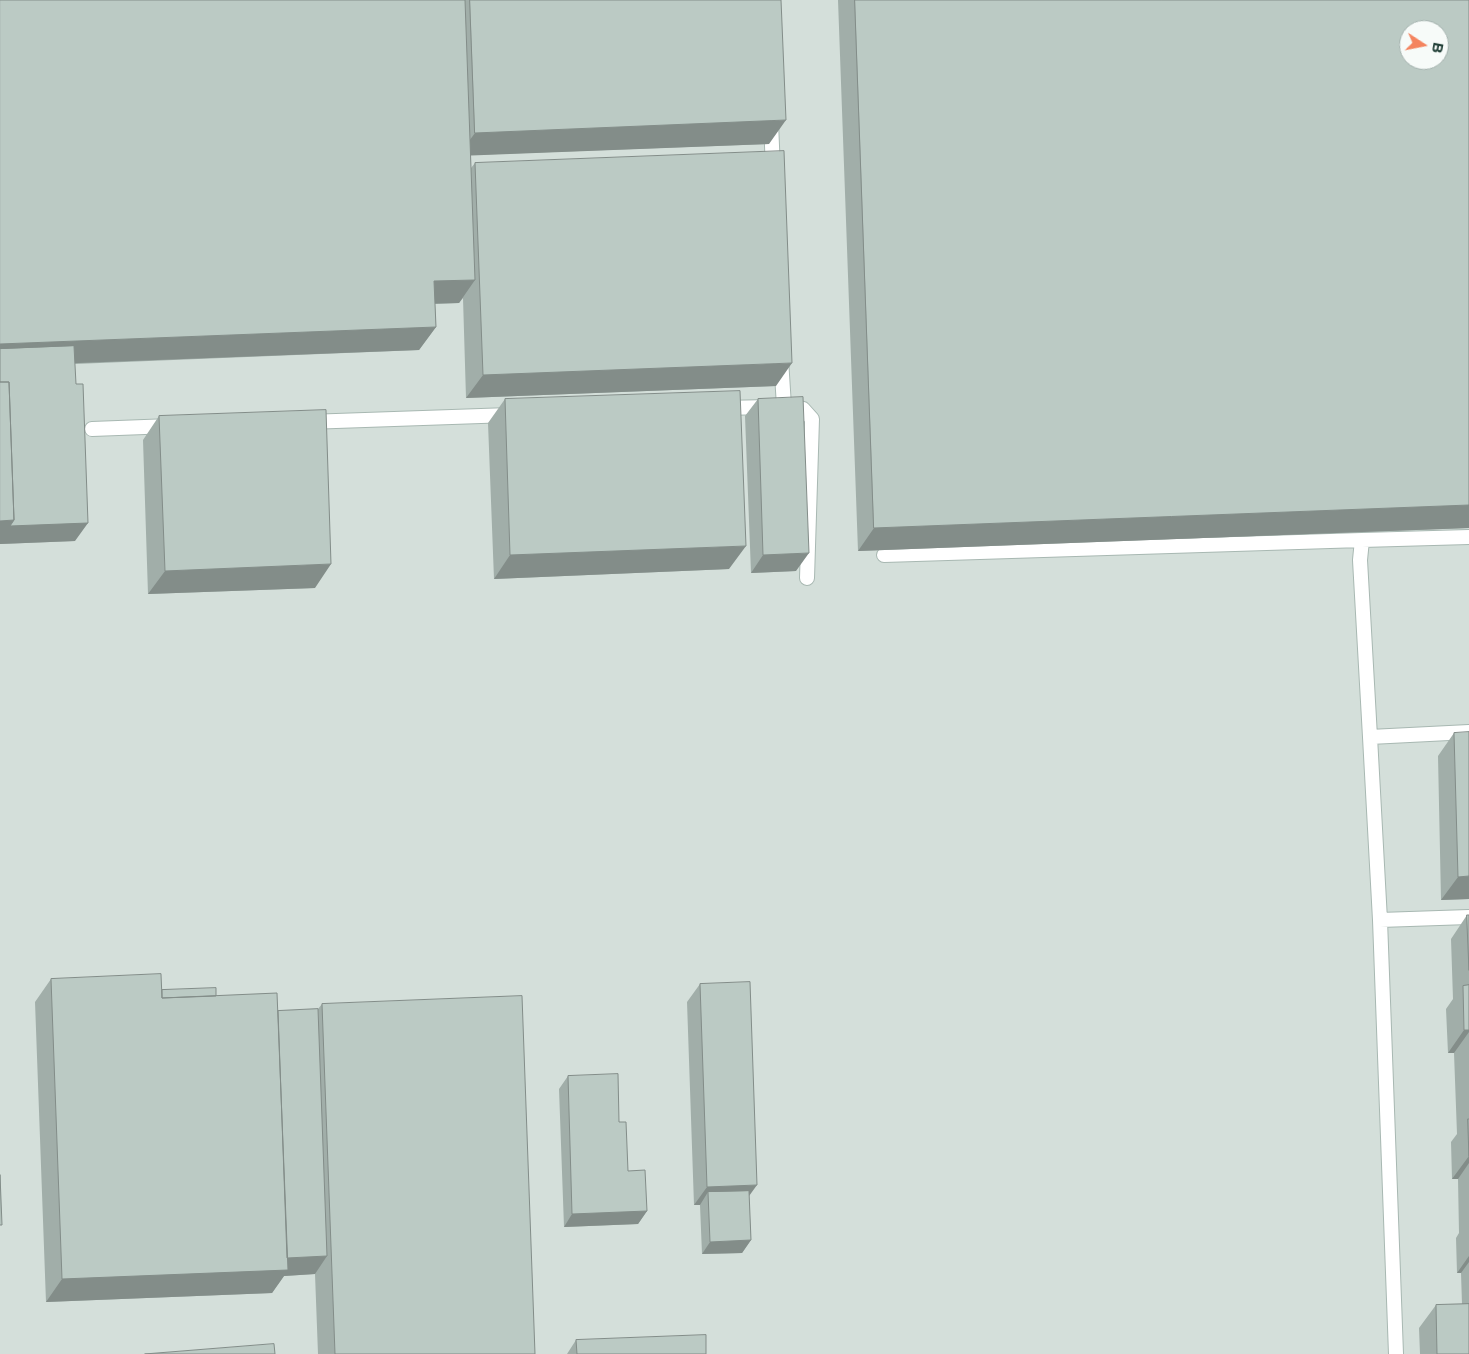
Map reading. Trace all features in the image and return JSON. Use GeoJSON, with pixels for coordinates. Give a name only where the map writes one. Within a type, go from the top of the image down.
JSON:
{"type":"FeatureCollection","features":[{"type":"Feature","properties":{"kind":"lane"},"geometry":{"type":"LineString","coordinates":[[770,106],[774,183]]}},
{"type":"Feature","properties":{"kind":"lane"},"geometry":{"type":"LineString","coordinates":[[781,348],[784,406]]}},
{"type":"Feature","properties":{"kind":"lane"},"geometry":{"type":"LineString","coordinates":[[704,409],[784,406],[803,409],[812,419],[807,578]]}},
{"type":"Feature","properties":{"kind":"lane"},"geometry":{"type":"LineString","coordinates":[[290,422],[527,415]]}},
{"type":"Feature","properties":{"kind":"lane"},"geometry":{"type":"LineString","coordinates":[[92,429],[181,426]]}},
{"type":"Feature","properties":{"kind":"lane"},"geometry":{"type":"LineString","coordinates":[[884,555],[1469,537]]}},
{"type":"Feature","properties":{"kind":"lane"},"geometry":{"type":"LineString","coordinates":[[1362,540],[1360,560],[1380,920],[1396,1354]]}},
{"type":"Feature","properties":{"kind":"lane"},"geometry":{"type":"LineString","coordinates":[[1370,736],[1469,732]]}},
{"type":"Feature","properties":{"kind":"lane"},"geometry":{"type":"LineString","coordinates":[[1380,920],[1469,917]]}},
{"type":"Feature","properties":{"kind":"shaded area"},"geometry":{"type":"Polygon","coordinates":[[[0,0],[1469,0],[1469,1354],[0,1354],[0,0]]]}},
{"type":"Feature","properties":{"kind":"building"},"geometry":{"type":"Polygon","coordinates":[[[0,0],[465,0],[475,280],[434,281],[436,327],[0,344],[0,0]]]}},
{"type":"Feature","properties":{"kind":"building"},"geometry":{"type":"Polygon","coordinates":[[[470,0],[781,0],[786,120],[475,133],[470,0]]]}},
{"type":"Feature","properties":{"kind":"building"},"geometry":{"type":"Polygon","coordinates":[[[855,0],[1469,0],[1469,505],[874,528],[855,0]]]}},
{"type":"Feature","properties":{"kind":"building"},"geometry":{"type":"Polygon","coordinates":[[[784,151],[792,363],[483,375],[475,163],[784,151]]]}},
{"type":"Feature","properties":{"kind":"building"},"geometry":{"type":"Polygon","coordinates":[[[74,346],[76,384],[83,384],[88,523],[10,526],[14,520],[9,382],[0,382],[0,349],[74,346]]]}},
{"type":"Feature","properties":{"kind":"building"},"geometry":{"type":"Polygon","coordinates":[[[0,382],[9,382],[14,520],[0,521],[0,382]]]}},
{"type":"Feature","properties":{"kind":"building"},"geometry":{"type":"Polygon","coordinates":[[[740,391],[746,546],[510,555],[505,399],[740,391]]]}},
{"type":"Feature","properties":{"kind":"building"},"geometry":{"type":"Polygon","coordinates":[[[803,397],[809,553],[763,555],[758,399],[803,397]]]}},
{"type":"Feature","properties":{"kind":"building"},"geometry":{"type":"Polygon","coordinates":[[[326,410],[331,564],[165,571],[159,416],[326,410]]]}},
{"type":"Feature","properties":{"kind":"building"},"geometry":{"type":"Polygon","coordinates":[[[1469,732],[1469,876],[1458,877],[1454,733],[1469,732]]]}},
{"type":"Feature","properties":{"kind":"building"},"geometry":{"type":"Polygon","coordinates":[[[1467,915],[1469,915],[1469,970],[1467,915]]]}},
{"type":"Feature","properties":{"kind":"building"},"geometry":{"type":"Polygon","coordinates":[[[161,974],[162,998],[277,993],[288,1270],[62,1279],[51,979],[161,974]]]}},
{"type":"Feature","properties":{"kind":"building"},"geometry":{"type":"Polygon","coordinates":[[[750,982],[757,1185],[707,1187],[700,984],[750,982]]]}},
{"type":"Feature","properties":{"kind":"building"},"geometry":{"type":"Polygon","coordinates":[[[1469,985],[1469,1030],[1464,1030],[1463,986],[1469,985]]]}},
{"type":"Feature","properties":{"kind":"building"},"geometry":{"type":"Polygon","coordinates":[[[216,988],[216,996],[162,998],[162,990],[216,988]]]}},
{"type":"Feature","properties":{"kind":"building"},"geometry":{"type":"Polygon","coordinates":[[[522,996],[535,1354],[335,1354],[322,1004],[522,996]]]}},
{"type":"Feature","properties":{"kind":"building"},"geometry":{"type":"Polygon","coordinates":[[[318,1009],[327,1256],[287,1258],[278,1011],[318,1009]]]}},
{"type":"Feature","properties":{"kind":"building"},"geometry":{"type":"Polygon","coordinates":[[[618,1074],[619,1122],[626,1122],[628,1171],[645,1170],[647,1211],[572,1214],[568,1076],[618,1074]]]}},
{"type":"Feature","properties":{"kind":"building"},"geometry":{"type":"Polygon","coordinates":[[[1468,1119],[1469,1119],[1469,1156],[1468,1119]]]}},
{"type":"Feature","properties":{"kind":"building"},"geometry":{"type":"Polygon","coordinates":[[[0,1175],[2,1225],[0,1225],[0,1175]]]}},
{"type":"Feature","properties":{"kind":"building"},"geometry":{"type":"Polygon","coordinates":[[[749,1191],[751,1240],[710,1242],[708,1192],[749,1191]]]}},
{"type":"Feature","properties":{"kind":"building"},"geometry":{"type":"Polygon","coordinates":[[[1469,1304],[1469,1354],[1437,1354],[1436,1305],[1469,1304]]]}},
{"type":"Feature","properties":{"kind":"building"},"geometry":{"type":"Polygon","coordinates":[[[706,1335],[706,1354],[577,1354],[576,1340],[706,1335]]]}},
{"type":"Feature","properties":{"kind":"building"},"geometry":{"type":"Polygon","coordinates":[[[274,1344],[275,1354],[145,1354],[274,1344]]]}}]}
